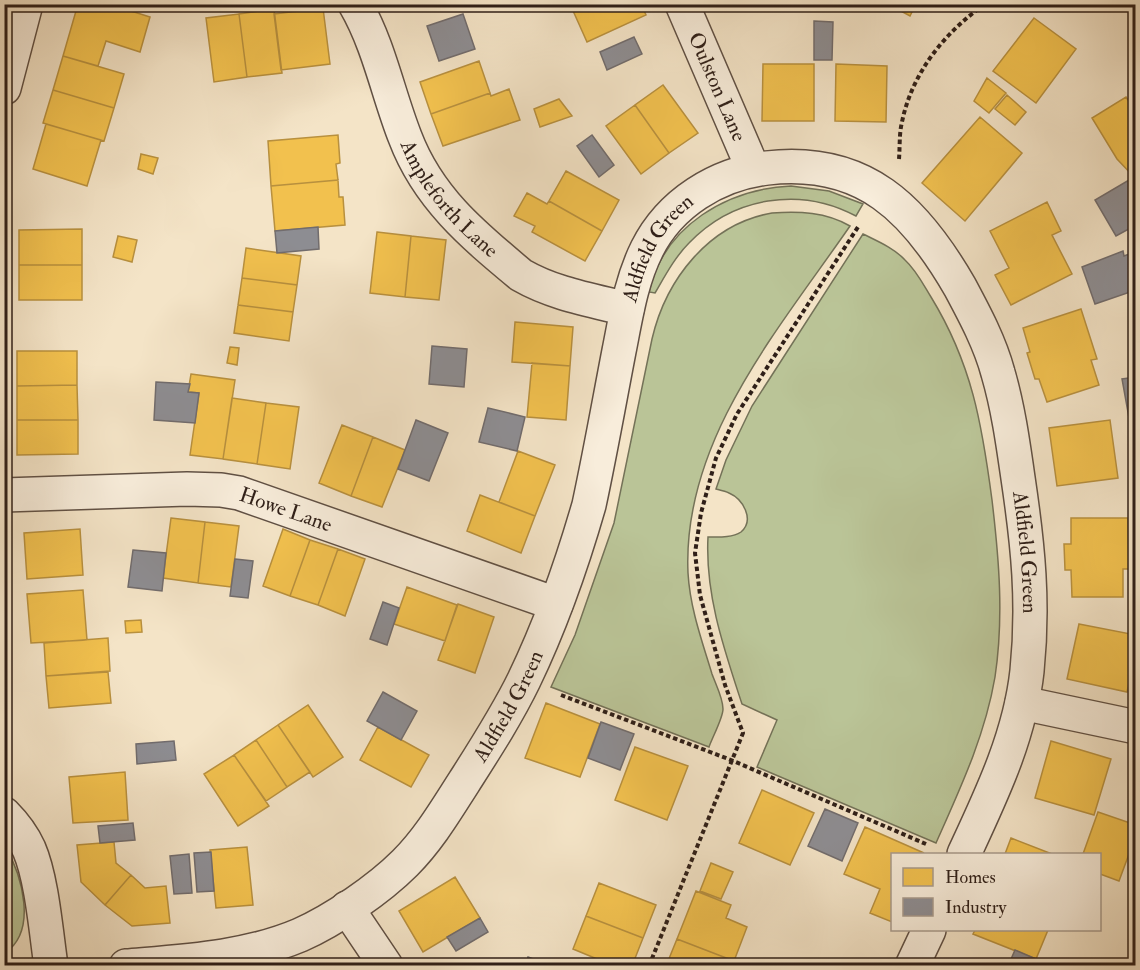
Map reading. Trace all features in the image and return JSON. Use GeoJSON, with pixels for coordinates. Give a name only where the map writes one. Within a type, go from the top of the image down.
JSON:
{"type":"FeatureCollection","features":[{"type":"Feature","properties":{"kind":"street"},"geometry":{"type":"LineString","coordinates":[[4,88],[26,4]]}},
{"type":"Feature","properties":{"kind":"street","name":"Ampleforth Lane"},"geometry":{"type":"LineString","coordinates":[[356,4],[369,33],[405,138],[424,178],[438,197],[484,243],[531,281],[562,293],[627,309]]}},
{"type":"Feature","properties":{"kind":"street","name":"Oulston Lane"},"geometry":{"type":"LineString","coordinates":[[682,4],[753,169]]}},
{"type":"Feature","properties":{"kind":"street","name":"Aldfield Green"},"geometry":{"type":"LineString","coordinates":[[126,966],[210,958],[253,950],[303,934],[347,908],[388,878],[427,838],[479,759],[524,681],[556,604],[589,505],[632,286],[648,247],[676,210],[702,189],[724,177],[753,169],[785,166],[821,169],[860,180],[881,192],[912,218],[941,254],[973,310],[998,373],[1020,490],[1031,582],[1031,619],[1027,673],[1014,734],[997,781],[965,853]]}},
{"type":"Feature","properties":{"kind":"street","name":"Howe Lane"},"geometry":{"type":"LineString","coordinates":[[4,495],[187,489],[239,493],[556,604]]}},
{"type":"Feature","properties":{"kind":"street"},"geometry":{"type":"LineString","coordinates":[[1022,703],[1136,727]]}},
{"type":"Feature","properties":{"kind":"street"},"geometry":{"type":"LineString","coordinates":[[4,814],[30,850],[41,897],[51,966]]}},
{"type":"Feature","properties":{"kind":"street"},"geometry":{"type":"LineString","coordinates":[[347,908],[386,966]]}},
{"type":"Feature","properties":{"kind":"street"},"geometry":{"type":"LineString","coordinates":[[912,966],[929,931]]}},
{"type":"Feature","properties":{"kind":"path"},"geometry":{"type":"LineString","coordinates":[[649,966],[743,733],[714,651],[700,595],[696,566],[698,532],[716,458],[748,395],[899,165],[901,124],[910,89],[927,60],[951,33],[985,4]]}},
{"type":"Feature","properties":{"kind":"path"},"geometry":{"type":"LineString","coordinates":[[524,681],[731,760],[929,845]]}},
{"type":"Feature","properties":{"kind":"green space"},"geometry":{"type":"Polygon","coordinates":[[[791,186],[829,191],[863,204],[856,216],[812,201],[790,199],[746,206],[707,227],[679,254],[655,293],[649,292],[657,268],[669,248],[684,230],[702,215],[744,194],[791,186]]]}},
{"type":"Feature","properties":{"kind":"green space"},"geometry":{"type":"Polygon","coordinates":[[[772,213],[812,214],[841,221],[850,226],[766,346],[740,388],[718,432],[701,477],[690,524],[688,573],[697,624],[723,705],[721,717],[709,747],[551,687],[575,635],[614,523],[652,339],[668,296],[694,258],[710,242],[749,219],[772,213]]]}},
{"type":"Feature","properties":{"kind":"green space"},"geometry":{"type":"Polygon","coordinates":[[[863,234],[891,248],[909,264],[945,322],[966,371],[973,395],[992,500],[1000,588],[995,677],[978,741],[936,843],[757,767],[777,720],[742,704],[717,622],[710,580],[708,537],[737,534],[747,522],[746,510],[739,500],[729,493],[716,489],[726,460],[752,406],[863,234]]]}},
{"type":"Feature","properties":{"kind":"green space"},"geometry":{"type":"Polygon","coordinates":[[[5,846],[17,872],[24,902],[24,917],[15,943],[5,953],[5,846]]]}},
{"type":"Feature","properties":{"kind":"building: Homes"},"geometry":{"type":"Polygon","coordinates":[[[78,4],[109,4],[150,17],[140,52],[106,41],[98,66],[63,56],[78,4]]]}},
{"type":"Feature","properties":{"kind":"building: Homes"},"geometry":{"type":"Polygon","coordinates":[[[570,4],[641,4],[646,15],[587,42],[570,4]]]}},
{"type":"Feature","properties":{"kind":"building: Homes"},"geometry":{"type":"Polygon","coordinates":[[[888,4],[916,4],[910,16],[888,4]]]}},
{"type":"Feature","properties":{"kind":"building: Homes"},"geometry":{"type":"Polygon","coordinates":[[[323,8],[330,64],[281,70],[274,14],[323,8]]]}},
{"type":"Feature","properties":{"kind":"building: Homes"},"geometry":{"type":"Polygon","coordinates":[[[274,9],[282,73],[247,77],[239,14],[274,9]]]}},
{"type":"Feature","properties":{"kind":"building: Homes"},"geometry":{"type":"Polygon","coordinates":[[[239,14],[247,77],[214,82],[206,18],[239,14]]]}},
{"type":"Feature","properties":{"kind":"building: Homes"},"geometry":{"type":"Polygon","coordinates":[[[1034,18],[1076,49],[1036,103],[993,71],[1034,18]]]}},
{"type":"Feature","properties":{"kind":"building: Homes"},"geometry":{"type":"Polygon","coordinates":[[[63,56],[124,74],[114,108],[53,90],[63,56]]]}},
{"type":"Feature","properties":{"kind":"building: Homes"},"geometry":{"type":"Polygon","coordinates":[[[479,61],[490,93],[431,114],[420,82],[479,61]]]}},
{"type":"Feature","properties":{"kind":"building: Homes"},"geometry":{"type":"Polygon","coordinates":[[[763,64],[814,64],[814,121],[762,121],[763,64]]]}},
{"type":"Feature","properties":{"kind":"building: Homes"},"geometry":{"type":"Polygon","coordinates":[[[836,64],[887,66],[886,122],[835,121],[836,64]]]}},
{"type":"Feature","properties":{"kind":"building: Homes"},"geometry":{"type":"Polygon","coordinates":[[[987,78],[1006,93],[989,113],[974,101],[987,78]]]}},
{"type":"Feature","properties":{"kind":"building: Homes"},"geometry":{"type":"Polygon","coordinates":[[[663,85],[698,133],[669,153],[635,105],[663,85]]]}},
{"type":"Feature","properties":{"kind":"building: Homes"},"geometry":{"type":"Polygon","coordinates":[[[509,89],[520,120],[443,146],[431,114],[490,93],[491,96],[509,89]]]}},
{"type":"Feature","properties":{"kind":"building: Homes"},"geometry":{"type":"Polygon","coordinates":[[[53,90],[114,108],[104,141],[43,123],[53,90]]]}},
{"type":"Feature","properties":{"kind":"building: Homes"},"geometry":{"type":"Polygon","coordinates":[[[1007,95],[1026,112],[1015,125],[995,109],[1007,95]]]}},
{"type":"Feature","properties":{"kind":"building: Homes"},"geometry":{"type":"Polygon","coordinates":[[[1126,97],[1136,112],[1134,177],[1117,159],[1092,118],[1126,97]]]}},
{"type":"Feature","properties":{"kind":"building: Homes"},"geometry":{"type":"Polygon","coordinates":[[[559,99],[572,116],[540,127],[534,109],[559,99]]]}},
{"type":"Feature","properties":{"kind":"building: Homes"},"geometry":{"type":"Polygon","coordinates":[[[635,105],[669,153],[641,174],[606,126],[635,105]]]}},
{"type":"Feature","properties":{"kind":"building: Homes"},"geometry":{"type":"Polygon","coordinates":[[[980,117],[1022,153],[965,221],[922,183],[980,117]]]}},
{"type":"Feature","properties":{"kind":"building: Homes"},"geometry":{"type":"Polygon","coordinates":[[[46,124],[101,140],[87,186],[33,169],[46,124]]]}},
{"type":"Feature","properties":{"kind":"building: Homes"},"geometry":{"type":"Polygon","coordinates":[[[338,135],[340,163],[336,164],[338,180],[271,186],[268,141],[338,135]]]}},
{"type":"Feature","properties":{"kind":"building: Homes"},"geometry":{"type":"Polygon","coordinates":[[[141,154],[158,158],[153,174],[138,169],[141,154]]]}},
{"type":"Feature","properties":{"kind":"building: Homes"},"geometry":{"type":"Polygon","coordinates":[[[566,171],[619,200],[602,231],[549,201],[566,171]]]}},
{"type":"Feature","properties":{"kind":"building: Homes"},"geometry":{"type":"Polygon","coordinates":[[[338,180],[339,197],[343,197],[345,225],[275,231],[271,186],[338,180]]]}},
{"type":"Feature","properties":{"kind":"building: Homes"},"geometry":{"type":"Polygon","coordinates":[[[527,193],[547,204],[549,201],[602,231],[585,261],[532,232],[535,226],[514,216],[527,193]]]}},
{"type":"Feature","properties":{"kind":"building: Homes"},"geometry":{"type":"Polygon","coordinates":[[[1047,202],[1061,231],[1052,235],[1072,274],[1011,305],[995,275],[1009,268],[990,231],[1047,202]]]}},
{"type":"Feature","properties":{"kind":"building: Homes"},"geometry":{"type":"Polygon","coordinates":[[[82,229],[82,265],[19,265],[19,230],[82,229]]]}},
{"type":"Feature","properties":{"kind":"building: Homes"},"geometry":{"type":"Polygon","coordinates":[[[377,232],[411,236],[405,297],[370,293],[377,232]]]}},
{"type":"Feature","properties":{"kind":"building: Homes"},"geometry":{"type":"Polygon","coordinates":[[[118,236],[137,240],[132,262],[113,257],[118,236]]]}},
{"type":"Feature","properties":{"kind":"building: Homes"},"geometry":{"type":"Polygon","coordinates":[[[411,236],[446,240],[439,300],[405,297],[411,236]]]}},
{"type":"Feature","properties":{"kind":"building: Homes"},"geometry":{"type":"Polygon","coordinates":[[[246,248],[301,256],[297,285],[242,278],[246,248]]]}},
{"type":"Feature","properties":{"kind":"building: Homes"},"geometry":{"type":"Polygon","coordinates":[[[19,265],[82,265],[82,300],[19,300],[19,265]]]}},
{"type":"Feature","properties":{"kind":"building: Homes"},"geometry":{"type":"Polygon","coordinates":[[[242,278],[297,285],[293,312],[238,305],[242,278]]]}},
{"type":"Feature","properties":{"kind":"building: Homes"},"geometry":{"type":"Polygon","coordinates":[[[238,305],[293,312],[289,341],[234,333],[238,305]]]}},
{"type":"Feature","properties":{"kind":"building: Homes"},"geometry":{"type":"Polygon","coordinates":[[[1081,309],[1097,359],[1091,360],[1099,385],[1047,402],[1039,379],[1035,379],[1027,353],[1030,352],[1023,328],[1081,309]]]}},
{"type":"Feature","properties":{"kind":"building: Homes"},"geometry":{"type":"Polygon","coordinates":[[[515,322],[573,327],[570,366],[512,362],[515,322]]]}},
{"type":"Feature","properties":{"kind":"building: Homes"},"geometry":{"type":"Polygon","coordinates":[[[230,347],[239,348],[237,365],[227,363],[230,347]]]}},
{"type":"Feature","properties":{"kind":"building: Homes"},"geometry":{"type":"Polygon","coordinates":[[[17,351],[77,351],[77,385],[17,386],[17,351]]]}},
{"type":"Feature","properties":{"kind":"building: Homes"},"geometry":{"type":"Polygon","coordinates":[[[532,363],[570,366],[566,420],[527,417],[532,363]]]}},
{"type":"Feature","properties":{"kind":"building: Homes"},"geometry":{"type":"Polygon","coordinates":[[[191,374],[235,380],[223,459],[190,455],[199,393],[188,392],[191,374]]]}},
{"type":"Feature","properties":{"kind":"building: Homes"},"geometry":{"type":"Polygon","coordinates":[[[77,385],[78,420],[17,420],[17,386],[77,385]]]}},
{"type":"Feature","properties":{"kind":"building: Homes"},"geometry":{"type":"Polygon","coordinates":[[[232,398],[266,403],[257,464],[223,459],[232,398]]]}},
{"type":"Feature","properties":{"kind":"building: Homes"},"geometry":{"type":"Polygon","coordinates":[[[266,403],[299,407],[290,469],[257,464],[266,403]]]}},
{"type":"Feature","properties":{"kind":"building: Homes"},"geometry":{"type":"Polygon","coordinates":[[[17,420],[78,420],[78,454],[17,455],[17,420]]]}},
{"type":"Feature","properties":{"kind":"building: Homes"},"geometry":{"type":"Polygon","coordinates":[[[1110,420],[1118,478],[1057,486],[1049,428],[1110,420]]]}},
{"type":"Feature","properties":{"kind":"building: Homes"},"geometry":{"type":"Polygon","coordinates":[[[342,425],[373,437],[351,496],[319,483],[342,425]]]}},
{"type":"Feature","properties":{"kind":"building: Homes"},"geometry":{"type":"Polygon","coordinates":[[[373,437],[405,450],[382,507],[351,496],[373,437]]]}},
{"type":"Feature","properties":{"kind":"building: Homes"},"geometry":{"type":"Polygon","coordinates":[[[518,451],[555,465],[535,516],[499,502],[518,451]]]}},
{"type":"Feature","properties":{"kind":"building: Homes"},"geometry":{"type":"Polygon","coordinates":[[[480,495],[535,516],[521,553],[467,531],[480,495]]]}},
{"type":"Feature","properties":{"kind":"building: Homes"},"geometry":{"type":"Polygon","coordinates":[[[171,518],[205,522],[198,583],[163,578],[171,518]]]}},
{"type":"Feature","properties":{"kind":"building: Homes"},"geometry":{"type":"Polygon","coordinates":[[[1071,518],[1128,518],[1129,569],[1123,569],[1123,597],[1072,597],[1071,570],[1065,570],[1064,544],[1071,544],[1071,518]]]}},
{"type":"Feature","properties":{"kind":"building: Homes"},"geometry":{"type":"Polygon","coordinates":[[[205,522],[239,526],[231,587],[198,583],[205,522]]]}},
{"type":"Feature","properties":{"kind":"building: Homes"},"geometry":{"type":"Polygon","coordinates":[[[80,529],[83,575],[27,579],[24,533],[80,529]]]}},
{"type":"Feature","properties":{"kind":"building: Homes"},"geometry":{"type":"Polygon","coordinates":[[[283,529],[310,540],[290,596],[263,586],[283,529]]]}},
{"type":"Feature","properties":{"kind":"building: Homes"},"geometry":{"type":"Polygon","coordinates":[[[310,540],[338,549],[318,605],[290,596],[310,540]]]}},
{"type":"Feature","properties":{"kind":"building: Homes"},"geometry":{"type":"Polygon","coordinates":[[[338,549],[365,559],[345,616],[318,605],[338,549]]]}},
{"type":"Feature","properties":{"kind":"building: Homes"},"geometry":{"type":"Polygon","coordinates":[[[407,587],[457,605],[445,641],[394,624],[407,587]]]}},
{"type":"Feature","properties":{"kind":"building: Homes"},"geometry":{"type":"Polygon","coordinates":[[[83,590],[87,640],[31,643],[27,594],[83,590]]]}},
{"type":"Feature","properties":{"kind":"building: Homes"},"geometry":{"type":"Polygon","coordinates":[[[458,604],[494,617],[475,673],[438,660],[458,604]]]}},
{"type":"Feature","properties":{"kind":"building: Homes"},"geometry":{"type":"Polygon","coordinates":[[[141,620],[142,632],[126,633],[125,621],[141,620]]]}},
{"type":"Feature","properties":{"kind":"building: Homes"},"geometry":{"type":"Polygon","coordinates":[[[1079,624],[1136,635],[1136,651],[1127,692],[1067,679],[1079,624]]]}},
{"type":"Feature","properties":{"kind":"building: Homes"},"geometry":{"type":"Polygon","coordinates":[[[108,638],[110,671],[46,676],[44,643],[108,638]]]}},
{"type":"Feature","properties":{"kind":"building: Homes"},"geometry":{"type":"Polygon","coordinates":[[[108,672],[111,703],[49,708],[46,676],[108,672]]]}},
{"type":"Feature","properties":{"kind":"building: Homes"},"geometry":{"type":"Polygon","coordinates":[[[546,703],[600,724],[580,777],[525,758],[546,703]]]}},
{"type":"Feature","properties":{"kind":"building: Homes"},"geometry":{"type":"Polygon","coordinates":[[[308,705],[343,757],[313,777],[278,725],[308,705]]]}},
{"type":"Feature","properties":{"kind":"building: Homes"},"geometry":{"type":"Polygon","coordinates":[[[278,725],[310,772],[287,787],[256,740],[278,725]]]}},
{"type":"Feature","properties":{"kind":"building: Homes"},"geometry":{"type":"Polygon","coordinates":[[[378,727],[429,755],[411,787],[360,760],[378,727]]]}},
{"type":"Feature","properties":{"kind":"building: Homes"},"geometry":{"type":"Polygon","coordinates":[[[256,740],[287,787],[266,801],[234,755],[256,740]]]}},
{"type":"Feature","properties":{"kind":"building: Homes"},"geometry":{"type":"Polygon","coordinates":[[[1051,741],[1111,759],[1094,815],[1035,798],[1051,741]]]}},
{"type":"Feature","properties":{"kind":"building: Homes"},"geometry":{"type":"Polygon","coordinates":[[[635,747],[688,766],[667,820],[615,800],[635,747]]]}},
{"type":"Feature","properties":{"kind":"building: Homes"},"geometry":{"type":"Polygon","coordinates":[[[234,755],[269,806],[238,826],[204,774],[234,755]]]}},
{"type":"Feature","properties":{"kind":"building: Homes"},"geometry":{"type":"Polygon","coordinates":[[[125,772],[128,820],[73,823],[69,777],[125,772]]]}},
{"type":"Feature","properties":{"kind":"building: Homes"},"geometry":{"type":"Polygon","coordinates":[[[762,790],[814,813],[790,865],[739,843],[762,790]]]}},
{"type":"Feature","properties":{"kind":"building: Homes"},"geometry":{"type":"Polygon","coordinates":[[[1098,812],[1136,825],[1136,835],[1119,881],[1101,874],[1101,853],[1083,853],[1098,812]]]}},
{"type":"Feature","properties":{"kind":"building: Homes"},"geometry":{"type":"Polygon","coordinates":[[[865,827],[924,853],[891,853],[891,922],[870,913],[880,889],[844,874],[865,827]]]}},
{"type":"Feature","properties":{"kind":"building: Homes"},"geometry":{"type":"Polygon","coordinates":[[[1011,838],[1049,853],[1005,853],[1011,838]]]}},
{"type":"Feature","properties":{"kind":"building: Homes"},"geometry":{"type":"Polygon","coordinates":[[[114,842],[116,863],[131,875],[105,905],[81,882],[77,845],[114,842]]]}},
{"type":"Feature","properties":{"kind":"building: Homes"},"geometry":{"type":"Polygon","coordinates":[[[247,847],[253,905],[216,908],[210,850],[247,847]]]}},
{"type":"Feature","properties":{"kind":"building: Homes"},"geometry":{"type":"Polygon","coordinates":[[[711,863],[733,872],[721,899],[700,891],[711,863]]]}},
{"type":"Feature","properties":{"kind":"building: Homes"},"geometry":{"type":"Polygon","coordinates":[[[131,875],[145,888],[166,886],[170,923],[132,926],[105,905],[131,875]]]}},
{"type":"Feature","properties":{"kind":"building: Homes"},"geometry":{"type":"Polygon","coordinates":[[[455,877],[480,918],[423,952],[399,911],[455,877]]]}},
{"type":"Feature","properties":{"kind":"building: Homes"},"geometry":{"type":"Polygon","coordinates":[[[599,883],[656,905],[643,938],[586,916],[599,883]]]}},
{"type":"Feature","properties":{"kind":"building: Homes"},"geometry":{"type":"Polygon","coordinates":[[[696,891],[731,905],[726,918],[747,927],[734,961],[677,939],[696,891]]]}},
{"type":"Feature","properties":{"kind":"building: Homes"},"geometry":{"type":"Polygon","coordinates":[[[586,916],[643,938],[632,966],[614,966],[573,949],[586,916]]]}},
{"type":"Feature","properties":{"kind":"building: Homes"},"geometry":{"type":"Polygon","coordinates":[[[974,931],[1048,931],[1036,959],[973,934],[974,931]]]}},
{"type":"Feature","properties":{"kind":"building: Homes"},"geometry":{"type":"Polygon","coordinates":[[[677,939],[734,961],[732,966],[666,966],[677,939]]]}},
{"type":"Feature","properties":{"kind":"building: Industry"},"geometry":{"type":"Polygon","coordinates":[[[463,14],[475,49],[439,61],[427,26],[463,14]]]}},
{"type":"Feature","properties":{"kind":"building: Industry"},"geometry":{"type":"Polygon","coordinates":[[[814,21],[833,22],[832,60],[814,60],[814,21]]]}},
{"type":"Feature","properties":{"kind":"building: Industry"},"geometry":{"type":"Polygon","coordinates":[[[634,37],[642,54],[607,70],[600,52],[634,37]]]}},
{"type":"Feature","properties":{"kind":"building: Industry"},"geometry":{"type":"Polygon","coordinates":[[[592,135],[614,165],[599,177],[577,146],[592,135]]]}},
{"type":"Feature","properties":{"kind":"building: Industry"},"geometry":{"type":"Polygon","coordinates":[[[1129,180],[1136,190],[1136,225],[1116,236],[1095,200],[1129,180]]]}},
{"type":"Feature","properties":{"kind":"building: Industry"},"geometry":{"type":"Polygon","coordinates":[[[318,227],[319,249],[277,253],[275,231],[318,227]]]}},
{"type":"Feature","properties":{"kind":"building: Industry"},"geometry":{"type":"Polygon","coordinates":[[[1123,251],[1124,256],[1132,253],[1136,262],[1136,290],[1095,304],[1082,267],[1123,251]]]}},
{"type":"Feature","properties":{"kind":"building: Industry"},"geometry":{"type":"Polygon","coordinates":[[[432,346],[467,349],[464,387],[429,384],[432,346]]]}},
{"type":"Feature","properties":{"kind":"building: Industry"},"geometry":{"type":"Polygon","coordinates":[[[1136,377],[1136,417],[1129,418],[1122,379],[1136,377]]]}},
{"type":"Feature","properties":{"kind":"building: Industry"},"geometry":{"type":"Polygon","coordinates":[[[156,382],[190,384],[188,392],[199,393],[195,423],[154,420],[156,382]]]}},
{"type":"Feature","properties":{"kind":"building: Industry"},"geometry":{"type":"Polygon","coordinates":[[[488,408],[525,417],[517,451],[479,442],[488,408]]]}},
{"type":"Feature","properties":{"kind":"building: Industry"},"geometry":{"type":"Polygon","coordinates":[[[416,420],[448,433],[429,481],[398,469],[416,420]]]}},
{"type":"Feature","properties":{"kind":"building: Industry"},"geometry":{"type":"Polygon","coordinates":[[[133,550],[166,553],[162,591],[128,587],[133,550]]]}},
{"type":"Feature","properties":{"kind":"building: Industry"},"geometry":{"type":"Polygon","coordinates":[[[235,559],[253,561],[248,598],[230,596],[235,559]]]}},
{"type":"Feature","properties":{"kind":"building: Industry"},"geometry":{"type":"Polygon","coordinates":[[[383,602],[399,608],[387,645],[370,639],[383,602]]]}},
{"type":"Feature","properties":{"kind":"building: Industry"},"geometry":{"type":"Polygon","coordinates":[[[383,692],[417,711],[401,740],[367,721],[383,692]]]}},
{"type":"Feature","properties":{"kind":"building: Industry"},"geometry":{"type":"Polygon","coordinates":[[[601,722],[634,734],[620,770],[588,758],[601,722]]]}},
{"type":"Feature","properties":{"kind":"building: Industry"},"geometry":{"type":"Polygon","coordinates":[[[174,741],[176,760],[137,764],[136,744],[174,741]]]}},
{"type":"Feature","properties":{"kind":"building: Industry"},"geometry":{"type":"Polygon","coordinates":[[[825,809],[858,823],[842,861],[808,846],[825,809]]]}},
{"type":"Feature","properties":{"kind":"building: Industry"},"geometry":{"type":"Polygon","coordinates":[[[133,823],[135,840],[100,843],[98,826],[133,823]]]}},
{"type":"Feature","properties":{"kind":"building: Industry"},"geometry":{"type":"Polygon","coordinates":[[[211,852],[214,891],[197,892],[194,853],[211,852]]]}},
{"type":"Feature","properties":{"kind":"building: Industry"},"geometry":{"type":"Polygon","coordinates":[[[189,854],[192,893],[174,894],[170,856],[189,854]]]}},
{"type":"Feature","properties":{"kind":"building: Industry"},"geometry":{"type":"Polygon","coordinates":[[[480,918],[488,932],[456,951],[447,937],[480,918]]]}},
{"type":"Feature","properties":{"kind":"building: Industry"},"geometry":{"type":"Polygon","coordinates":[[[1015,950],[1036,959],[1053,966],[1008,966],[1015,950]]]}},
{"type":"Feature","properties":{"kind":"building: Industry"},"geometry":{"type":"Polygon","coordinates":[[[528,957],[552,966],[525,966],[528,957]]]}}]}
